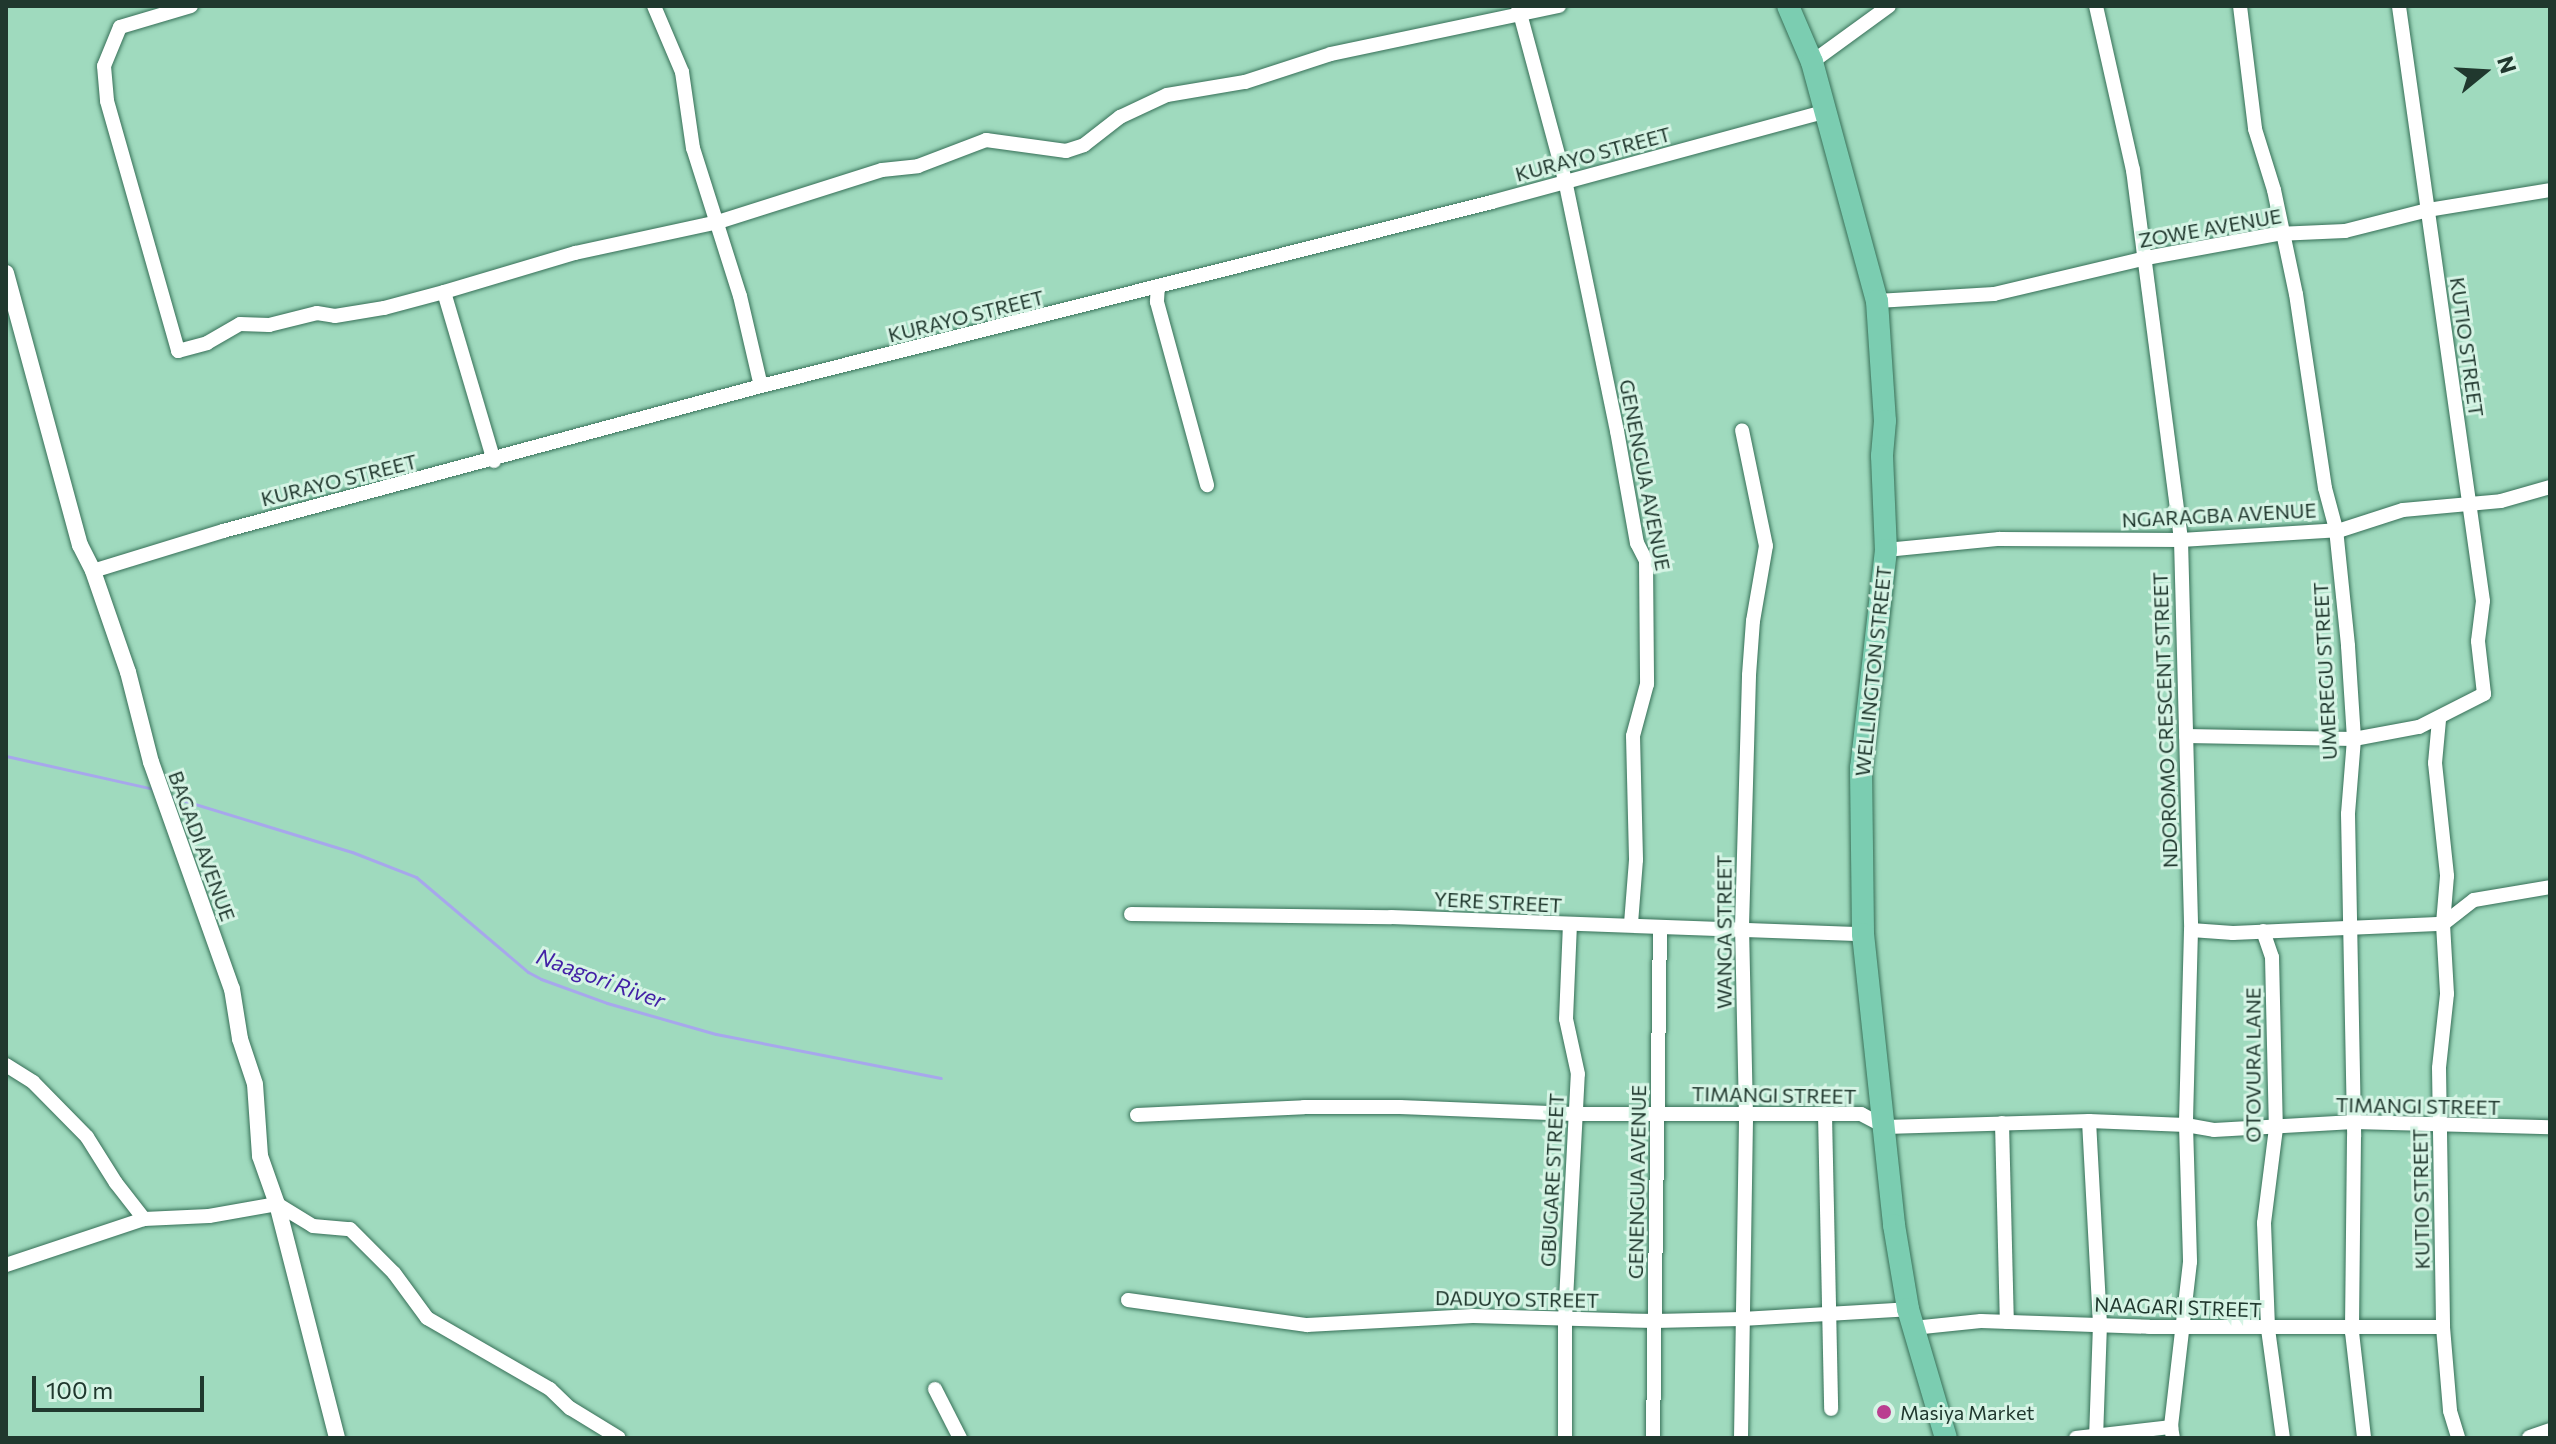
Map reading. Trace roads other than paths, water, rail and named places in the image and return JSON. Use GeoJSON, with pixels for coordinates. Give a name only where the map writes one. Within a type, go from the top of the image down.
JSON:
{"type":"FeatureCollection","features":[{"type":"Feature","properties":{"kind":"main road","name":"WELLINGTON STREET"},"geometry":{"type":"LineString","coordinates":[[1788,6],[1812,62],[1877,301],[1885,421],[1882,456],[1886,550],[1861,768],[1863,934],[1894,1225],[1910,1319],[1946,1438]]}},
{"type":"Feature","properties":{"kind":"street"},"geometry":{"type":"LineString","coordinates":[[191,6],[120,27],[104,66],[107,101],[178,351],[207,343],[240,324],[269,325],[317,313],[335,316],[384,308],[575,253],[718,222],[882,170],[918,166],[986,140],[1066,151],[1084,145],[1120,117],[1167,95],[1245,82],[1331,54],[1519,11],[1559,6]]}},
{"type":"Feature","properties":{"kind":"street"},"geometry":{"type":"LineString","coordinates":[[654,6],[682,72],[693,148],[718,222],[761,386]]}},
{"type":"Feature","properties":{"kind":"street"},"geometry":{"type":"LineString","coordinates":[[1812,62],[1889,6]]}},
{"type":"Feature","properties":{"kind":"street","name":"NDOROMO CRESCENT STREET"},"geometry":{"type":"LineString","coordinates":[[2096,6],[2133,170],[2181,540],[2191,930],[2186,1125],[2190,1262],[2172,1432]]}},
{"type":"Feature","properties":{"kind":"street","name":"UMEREGU STREET"},"geometry":{"type":"LineString","coordinates":[[2240,6],[2255,129],[2274,190],[2296,294],[2325,488],[2336,529],[2354,739],[2348,814],[2354,1325],[2364,1438]]}},
{"type":"Feature","properties":{"kind":"street","name":"KUTIO STREET"},"geometry":{"type":"LineString","coordinates":[[2399,6],[2483,601],[2478,641],[2484,694],[2439,720],[2434,736],[2447,876],[2443,924],[2447,994],[2439,1068],[2443,1327],[2450,1411],[2458,1438]]}},
{"type":"Feature","properties":{"kind":"street","name":"GENENGUA AVENUE"},"geometry":{"type":"LineString","coordinates":[[1519,11],[1565,180],[1637,543],[1646,561],[1647,684],[1633,736],[1636,860],[1631,924]]}},
{"type":"Feature","properties":{"kind":"street","name":"KURAYO STREET"},"geometry":{"type":"LineString","coordinates":[[93,571],[116,562],[761,386],[1158,286],[1826,111]]}},
{"type":"Feature","properties":{"kind":"street","name":"ZOWE AVENUE"},"geometry":{"type":"LineString","coordinates":[[1877,301],[1994,294],[2146,258],[2281,234],[2345,231],[2428,210],[2550,190]]}},
{"type":"Feature","properties":{"kind":"street","name":"BAGADI AVENUE"},"geometry":{"type":"LineString","coordinates":[[6,273],[80,545],[93,571],[128,672],[151,762],[232,989],[240,1039],[255,1084],[260,1156],[277,1204],[337,1438]]}},
{"type":"Feature","properties":{"kind":"street"},"geometry":{"type":"LineString","coordinates":[[1158,286],[1157,302],[1207,485]]}},
{"type":"Feature","properties":{"kind":"street"},"geometry":{"type":"LineString","coordinates":[[444,292],[494,461]]}},
{"type":"Feature","properties":{"kind":"street","name":"WANGA STREET"},"geometry":{"type":"LineString","coordinates":[[1741,1438],[1746,1116],[1742,927],[1749,675],[1753,621],[1766,546],[1742,430]]}},
{"type":"Feature","properties":{"kind":"street","name":"NGARAGBA AVENUE"},"geometry":{"type":"LineString","coordinates":[[1886,550],[1999,539],[2181,540],[2336,529],[2403,510],[2501,501],[2550,487]]}},
{"type":"Feature","properties":{"kind":"street"},"geometry":{"type":"LineString","coordinates":[[2186,736],[2354,739],[2419,727],[2439,720]]}},
{"type":"Feature","properties":{"kind":"street"},"geometry":{"type":"LineString","coordinates":[[2191,930],[2208,933],[2443,924],[2474,900],[2550,887]]}},
{"type":"Feature","properties":{"kind":"street","name":"YERE STREET"},"geometry":{"type":"LineString","coordinates":[[1131,914],[1391,917],[1570,925],[1742,927],[1863,934]]}},
{"type":"Feature","properties":{"kind":"street","name":"GBUGARE STREET"},"geometry":{"type":"LineString","coordinates":[[1565,1438],[1565,1319],[1578,1074],[1566,1019],[1570,925]]}},
{"type":"Feature","properties":{"kind":"street","name":"GENENGUA AVENUE"},"geometry":{"type":"LineString","coordinates":[[1653,1438],[1660,927]]}},
{"type":"Feature","properties":{"kind":"street","name":"OTOVURA LANE"},"geometry":{"type":"LineString","coordinates":[[2263,931],[2272,957],[2276,1128],[2264,1223],[2268,1329],[2283,1438]]}},
{"type":"Feature","properties":{"kind":"street"},"geometry":{"type":"LineString","coordinates":[[6,1065],[33,1082],[87,1137],[116,1183],[144,1219]]}},
{"type":"Feature","properties":{"kind":"street","name":"TIMANGI STREET"},"geometry":{"type":"LineString","coordinates":[[1137,1115],[1304,1107],[1461,1108],[1574,1114],[1861,1114],[1885,1127],[2089,1121],[2186,1125],[2214,1130],[2354,1122],[2550,1127]]}},
{"type":"Feature","properties":{"kind":"street"},"geometry":{"type":"LineString","coordinates":[[1825,1114],[1831,1409]]}},
{"type":"Feature","properties":{"kind":"street"},"geometry":{"type":"LineString","coordinates":[[2089,1121],[2100,1324],[2096,1436]]}},
{"type":"Feature","properties":{"kind":"street"},"geometry":{"type":"LineString","coordinates":[[2002,1123],[2007,1322]]}},
{"type":"Feature","properties":{"kind":"street"},"geometry":{"type":"LineString","coordinates":[[6,1265],[144,1219],[209,1216],[277,1204],[313,1226],[350,1229],[394,1273],[427,1318],[550,1389],[570,1408],[619,1438]]}},
{"type":"Feature","properties":{"kind":"street","name":"DADUYO STREET"},"geometry":{"type":"LineString","coordinates":[[1128,1300],[1307,1325],[1473,1316],[1655,1321],[1830,1315],[1910,1319]]}},
{"type":"Feature","properties":{"kind":"street","name":"NAAGARI STREET"},"geometry":{"type":"LineString","coordinates":[[1910,1319],[2268,1329],[2354,1325],[2443,1327]]}},
{"type":"Feature","properties":{"kind":"street"},"geometry":{"type":"LineString","coordinates":[[935,1389],[960,1438]]}},
{"type":"Feature","properties":{"kind":"street"},"geometry":{"type":"LineString","coordinates":[[2530,1438],[2550,1431]]}},
{"type":"Feature","properties":{"kind":"street"},"geometry":{"type":"LineString","coordinates":[[2076,1438],[2172,1432]]}},
{"type":"Feature","properties":{"kind":"waterway","name":"Naagori River"},"geometry":{"type":"LineString","coordinates":[[6,756],[154,789]]}},
{"type":"Feature","properties":{"kind":"waterway","name":"Naagori River"},"geometry":{"type":"LineString","coordinates":[[172,797],[352,852],[416,877],[528,972],[541,979],[607,1003],[716,1034],[941,1078]]}},
{"type":"Feature","properties":{"kind":"place","name":"Masiya Market"},"geometry":{"type":"Point","coordinates":[1884,1412]}}]}
